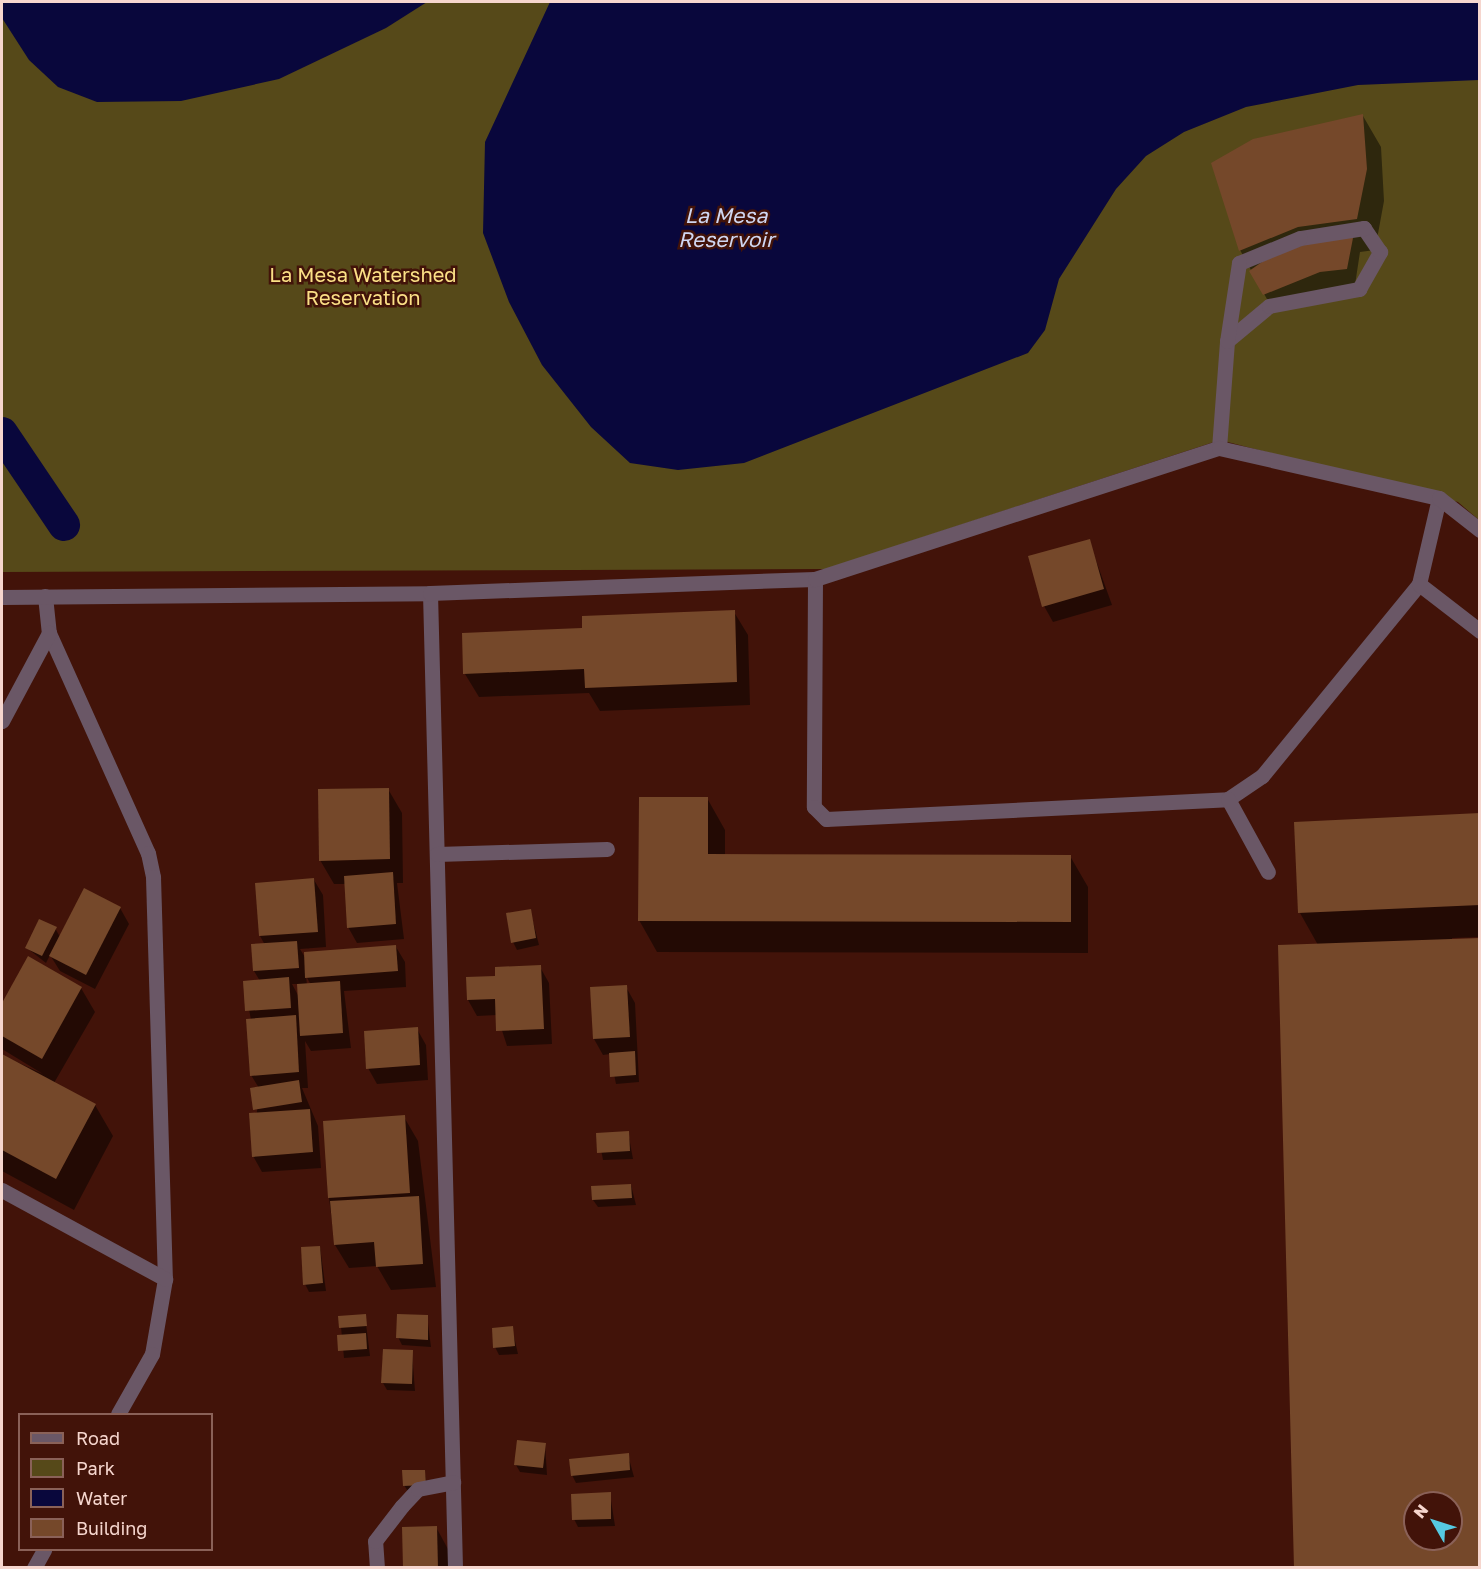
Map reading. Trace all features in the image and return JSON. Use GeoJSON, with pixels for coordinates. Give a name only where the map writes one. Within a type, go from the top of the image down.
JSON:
{"type":"FeatureCollection","features":[{"type":"Feature","properties":{"kind":"street"},"geometry":{"type":"LineString","coordinates":[[1219,448],[1227,341],[1239,263],[1300,238],[1365,228],[1380,252],[1359,289],[1269,306],[1227,341]]}},
{"type":"Feature","properties":{"kind":"street"},"geometry":{"type":"LineString","coordinates":[[2,597],[430,593],[815,579],[1219,448],[1439,498],[1479,530]]}},
{"type":"Feature","properties":{"kind":"street"},"geometry":{"type":"LineString","coordinates":[[815,579],[814,807],[826,819],[1228,799],[1262,776],[1419,584],[1439,498]]}},
{"type":"Feature","properties":{"kind":"street"},"geometry":{"type":"LineString","coordinates":[[1419,584],[1479,631]]}},
{"type":"Feature","properties":{"kind":"street"},"geometry":{"type":"LineString","coordinates":[[430,593],[456,1568]]}},
{"type":"Feature","properties":{"kind":"street"},"geometry":{"type":"LineString","coordinates":[[45,596],[49,633],[148,854],[153,877],[165,1280],[152,1354],[119,1413]]}},
{"type":"Feature","properties":{"kind":"street"},"geometry":{"type":"LineString","coordinates":[[2,721],[49,633]]}},
{"type":"Feature","properties":{"kind":"street"},"geometry":{"type":"LineString","coordinates":[[1228,799],[1268,872]]}},
{"type":"Feature","properties":{"kind":"street"},"geometry":{"type":"LineString","coordinates":[[437,854],[606,849]]}},
{"type":"Feature","properties":{"kind":"street"},"geometry":{"type":"LineString","coordinates":[[2,1190],[165,1280]]}},
{"type":"Feature","properties":{"kind":"street"},"geometry":{"type":"LineString","coordinates":[[377,1568],[375,1541],[402,1506],[418,1489],[453,1482]]}},
{"type":"Feature","properties":{"kind":"street"},"geometry":{"type":"LineString","coordinates":[[34,1568],[43,1551]]}},
{"type":"Feature","properties":{"kind":"green space","name":"La Mesa Watershed Reservation"},"geometry":{"type":"Polygon","coordinates":[[[2,2],[1479,2],[1479,520],[1458,502],[1220,440],[826,569],[2,572],[2,2]]]}},
{"type":"Feature","properties":{"kind":"water"},"geometry":{"type":"Polygon","coordinates":[[[2,2],[427,2],[386,28],[279,79],[181,101],[97,102],[58,87],[29,60],[2,18],[2,2]]]}},
{"type":"Feature","properties":{"kind":"water","name":"La Mesa Reservoir"},"geometry":{"type":"Polygon","coordinates":[[[550,2],[1479,2],[1479,80],[1358,85],[1246,107],[1184,132],[1146,156],[1116,189],[1059,279],[1045,330],[1028,353],[744,463],[678,470],[630,463],[591,427],[542,365],[509,302],[483,233],[485,142],[550,2]]]}},
{"type":"Feature","properties":{"kind":"building"},"geometry":{"type":"Polygon","coordinates":[[[1363,114],[1367,169],[1357,219],[1298,227],[1239,251],[1211,163],[1253,139],[1363,114]]]}},
{"type":"Feature","properties":{"kind":"building"},"geometry":{"type":"Polygon","coordinates":[[[1330,237],[1353,238],[1347,269],[1320,272],[1263,295],[1249,271],[1272,255],[1330,237]]]}},
{"type":"Feature","properties":{"kind":"building"},"geometry":{"type":"Polygon","coordinates":[[[1090,539],[1104,589],[1042,607],[1028,556],[1090,539]]]}},
{"type":"Feature","properties":{"kind":"building"},"geometry":{"type":"Polygon","coordinates":[[[735,610],[737,682],[585,688],[584,669],[463,674],[462,633],[582,628],[582,616],[735,610]]]}},
{"type":"Feature","properties":{"kind":"building"},"geometry":{"type":"Polygon","coordinates":[[[389,788],[390,859],[319,861],[318,789],[389,788]]]}},
{"type":"Feature","properties":{"kind":"building"},"geometry":{"type":"Polygon","coordinates":[[[639,797],[708,797],[708,854],[1071,855],[1071,922],[638,921],[639,797]]]}},
{"type":"Feature","properties":{"kind":"building"},"geometry":{"type":"Polygon","coordinates":[[[1480,813],[1480,905],[1298,913],[1294,822],[1480,813]]]}},
{"type":"Feature","properties":{"kind":"building"},"geometry":{"type":"Polygon","coordinates":[[[393,872],[396,924],[347,928],[344,876],[393,872]]]}},
{"type":"Feature","properties":{"kind":"building"},"geometry":{"type":"Polygon","coordinates":[[[314,878],[318,932],[259,936],[255,883],[314,878]]]}},
{"type":"Feature","properties":{"kind":"building"},"geometry":{"type":"Polygon","coordinates":[[[84,888],[121,907],[86,975],[49,956],[84,888]]]}},
{"type":"Feature","properties":{"kind":"building"},"geometry":{"type":"Polygon","coordinates":[[[531,909],[536,938],[511,943],[506,913],[531,909]]]}},
{"type":"Feature","properties":{"kind":"building"},"geometry":{"type":"Polygon","coordinates":[[[39,919],[57,927],[42,956],[25,948],[39,919]]]}},
{"type":"Feature","properties":{"kind":"building"},"geometry":{"type":"Polygon","coordinates":[[[1480,938],[1480,1568],[1294,1568],[1278,945],[1480,938]]]}},
{"type":"Feature","properties":{"kind":"building"},"geometry":{"type":"Polygon","coordinates":[[[297,941],[299,968],[253,971],[251,944],[297,941]]]}},
{"type":"Feature","properties":{"kind":"building"},"geometry":{"type":"Polygon","coordinates":[[[396,945],[398,971],[305,978],[304,952],[396,945]]]}},
{"type":"Feature","properties":{"kind":"building"},"geometry":{"type":"Polygon","coordinates":[[[28,956],[82,987],[42,1059],[2,1036],[2,1003],[28,956]]]}},
{"type":"Feature","properties":{"kind":"building"},"geometry":{"type":"Polygon","coordinates":[[[541,965],[544,1029],[496,1031],[495,999],[467,1000],[466,977],[495,976],[495,967],[541,965]]]}},
{"type":"Feature","properties":{"kind":"building"},"geometry":{"type":"Polygon","coordinates":[[[289,977],[291,1008],[245,1011],[243,981],[289,977]]]}},
{"type":"Feature","properties":{"kind":"building"},"geometry":{"type":"Polygon","coordinates":[[[340,981],[343,1033],[300,1036],[297,984],[340,981]]]}},
{"type":"Feature","properties":{"kind":"building"},"geometry":{"type":"Polygon","coordinates":[[[627,985],[630,1037],[593,1039],[590,987],[627,985]]]}},
{"type":"Feature","properties":{"kind":"building"},"geometry":{"type":"Polygon","coordinates":[[[296,1015],[299,1072],[250,1076],[246,1019],[296,1015]]]}},
{"type":"Feature","properties":{"kind":"building"},"geometry":{"type":"Polygon","coordinates":[[[418,1027],[420,1065],[366,1069],[364,1031],[418,1027]]]}},
{"type":"Feature","properties":{"kind":"building"},"geometry":{"type":"Polygon","coordinates":[[[635,1051],[636,1075],[610,1077],[609,1053],[635,1051]]]}},
{"type":"Feature","properties":{"kind":"building"},"geometry":{"type":"Polygon","coordinates":[[[2,1054],[96,1104],[56,1179],[2,1150],[2,1054]]]}},
{"type":"Feature","properties":{"kind":"building"},"geometry":{"type":"Polygon","coordinates":[[[299,1080],[302,1102],[253,1110],[250,1088],[299,1080]]]}},
{"type":"Feature","properties":{"kind":"building"},"geometry":{"type":"Polygon","coordinates":[[[310,1109],[313,1152],[252,1157],[249,1113],[310,1109]]]}},
{"type":"Feature","properties":{"kind":"building"},"geometry":{"type":"Polygon","coordinates":[[[405,1115],[410,1193],[328,1198],[323,1121],[405,1115]]]}},
{"type":"Feature","properties":{"kind":"building"},"geometry":{"type":"Polygon","coordinates":[[[629,1131],[630,1151],[597,1153],[596,1133],[629,1131]]]}},
{"type":"Feature","properties":{"kind":"building"},"geometry":{"type":"Polygon","coordinates":[[[631,1184],[632,1198],[592,1200],[591,1186],[631,1184]]]}},
{"type":"Feature","properties":{"kind":"building"},"geometry":{"type":"Polygon","coordinates":[[[419,1196],[423,1264],[376,1267],[374,1242],[334,1245],[330,1201],[419,1196]]]}},
{"type":"Feature","properties":{"kind":"building"},"geometry":{"type":"Polygon","coordinates":[[[320,1246],[323,1283],[303,1285],[301,1247],[320,1246]]]}},
{"type":"Feature","properties":{"kind":"building"},"geometry":{"type":"Polygon","coordinates":[[[366,1314],[367,1326],[339,1328],[338,1316],[366,1314]]]}},
{"type":"Feature","properties":{"kind":"building"},"geometry":{"type":"Polygon","coordinates":[[[397,1314],[428,1315],[428,1340],[396,1338],[397,1314]]]}},
{"type":"Feature","properties":{"kind":"building"},"geometry":{"type":"Polygon","coordinates":[[[513,1326],[515,1346],[493,1348],[492,1328],[513,1326]]]}},
{"type":"Feature","properties":{"kind":"building"},"geometry":{"type":"Polygon","coordinates":[[[366,1333],[367,1349],[338,1351],[337,1335],[366,1333]]]}},
{"type":"Feature","properties":{"kind":"building"},"geometry":{"type":"Polygon","coordinates":[[[383,1349],[413,1350],[412,1384],[381,1383],[383,1349]]]}},
{"type":"Feature","properties":{"kind":"building"},"geometry":{"type":"Polygon","coordinates":[[[517,1440],[546,1443],[543,1468],[514,1465],[517,1440]]]}},
{"type":"Feature","properties":{"kind":"building"},"geometry":{"type":"Polygon","coordinates":[[[629,1453],[630,1470],[571,1476],[569,1459],[629,1453]]]}},
{"type":"Feature","properties":{"kind":"building"},"geometry":{"type":"Polygon","coordinates":[[[402,1470],[425,1470],[426,1485],[403,1486],[402,1470]]]}},
{"type":"Feature","properties":{"kind":"building"},"geometry":{"type":"Polygon","coordinates":[[[611,1492],[611,1519],[572,1520],[571,1494],[611,1492]]]}},
{"type":"Feature","properties":{"kind":"building"},"geometry":{"type":"Polygon","coordinates":[[[437,1526],[438,1568],[403,1568],[402,1527],[437,1526]]]}},
{"type":"Feature","properties":{"kind":"waterway"},"geometry":{"type":"LineString","coordinates":[[2,433],[64,525]]}}]}
